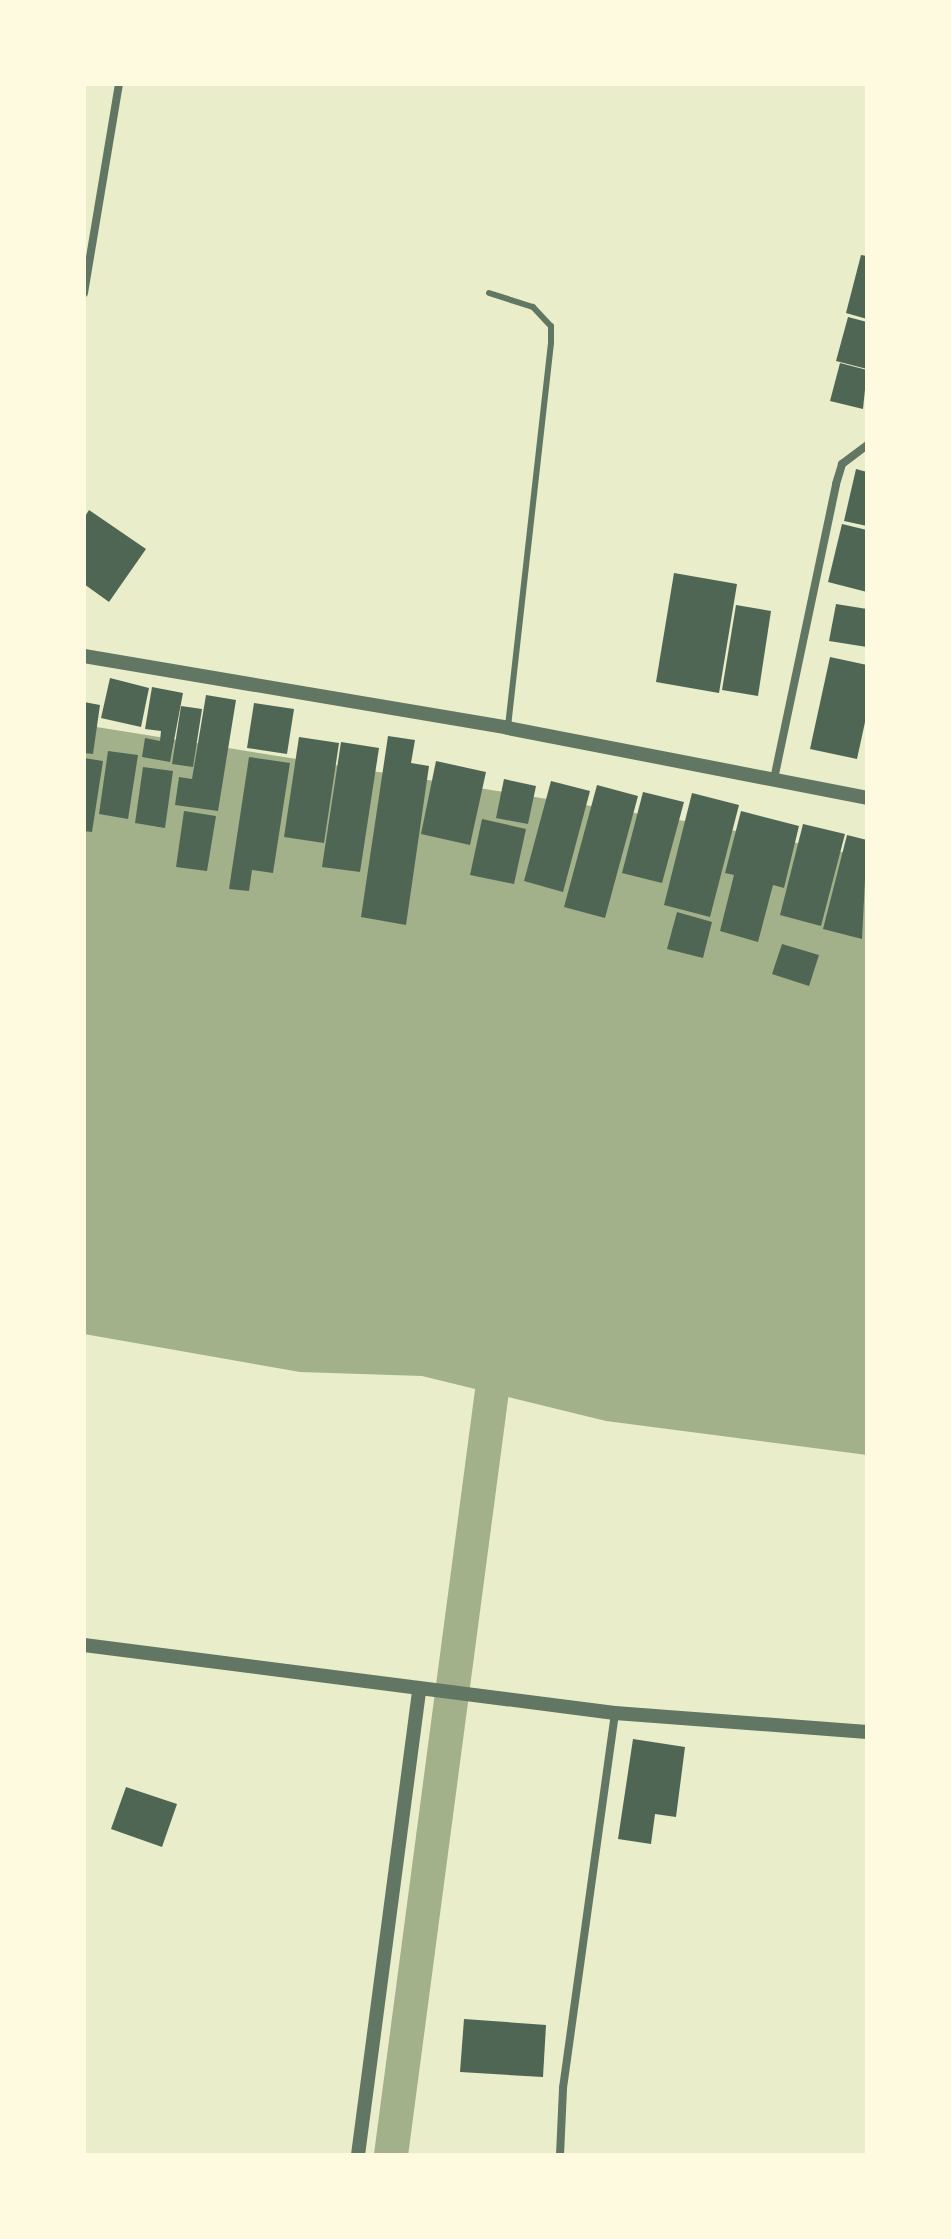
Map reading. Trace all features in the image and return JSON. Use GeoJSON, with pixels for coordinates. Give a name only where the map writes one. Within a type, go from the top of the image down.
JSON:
{"type":"FeatureCollection","features":[{"type":"Feature","properties":{"kind":"street"},"geometry":{"type":"LineString","coordinates":[[84,293],[119,84]]}},
{"type":"Feature","properties":{"kind":"street"},"geometry":{"type":"LineString","coordinates":[[774,779],[836,484],[842,464],[867,445]]}},
{"type":"Feature","properties":{"kind":"street"},"geometry":{"type":"LineString","coordinates":[[84,656],[508,728],[867,798]]}},
{"type":"Feature","properties":{"kind":"street"},"geometry":{"type":"LineString","coordinates":[[84,1645],[615,1713],[867,1732]]}},
{"type":"Feature","properties":{"kind":"street"},"geometry":{"type":"LineString","coordinates":[[358,2155],[419,1689]]}},
{"type":"Feature","properties":{"kind":"street"},"geometry":{"type":"LineString","coordinates":[[560,2155],[563,2088],[615,1713]]}},
{"type":"Feature","properties":{"kind":"lane"},"geometry":{"type":"LineString","coordinates":[[489,293],[533,307],[551,326],[508,728]]}},
{"type":"Feature","properties":{"kind":"shaded area"},"geometry":{"type":"Polygon","coordinates":[[[84,725],[691,822],[867,857],[867,1455],[606,1421],[422,1376],[300,1372],[84,1334],[84,725]]]}},
{"type":"Feature","properties":{"kind":"building"},"geometry":{"type":"Polygon","coordinates":[[[861,255],[867,256],[867,319],[846,313],[861,255]]]}},
{"type":"Feature","properties":{"kind":"building"},"geometry":{"type":"Polygon","coordinates":[[[848,317],[867,322],[867,369],[836,361],[848,317]]]}},
{"type":"Feature","properties":{"kind":"building"},"geometry":{"type":"Polygon","coordinates":[[[840,363],[867,370],[863,409],[830,401],[840,363]]]}},
{"type":"Feature","properties":{"kind":"building"},"geometry":{"type":"Polygon","coordinates":[[[856,469],[867,472],[867,526],[844,521],[856,469]]]}},
{"type":"Feature","properties":{"kind":"building"},"geometry":{"type":"Polygon","coordinates":[[[89,510],[146,549],[109,602],[84,584],[84,518],[89,510]]]}},
{"type":"Feature","properties":{"kind":"building"},"geometry":{"type":"Polygon","coordinates":[[[842,524],[867,530],[867,592],[828,582],[842,524]]]}},
{"type":"Feature","properties":{"kind":"building"},"geometry":{"type":"Polygon","coordinates":[[[674,573],[737,584],[719,693],[656,682],[674,573]]]}},
{"type":"Feature","properties":{"kind":"building"},"geometry":{"type":"Polygon","coordinates":[[[836,604],[867,609],[867,647],[829,641],[836,604]]]}},
{"type":"Feature","properties":{"kind":"building"},"geometry":{"type":"Polygon","coordinates":[[[736,605],[771,611],[758,696],[722,690],[736,605]]]}},
{"type":"Feature","properties":{"kind":"building"},"geometry":{"type":"Polygon","coordinates":[[[830,657],[867,665],[867,713],[857,759],[810,749],[830,657]]]}},
{"type":"Feature","properties":{"kind":"building"},"geometry":{"type":"Polygon","coordinates":[[[110,678],[149,688],[141,727],[101,718],[110,678]]]}},
{"type":"Feature","properties":{"kind":"building"},"geometry":{"type":"Polygon","coordinates":[[[152,687],[183,693],[170,762],[142,757],[145,738],[160,741],[161,731],[145,729],[152,687]]]}},
{"type":"Feature","properties":{"kind":"building"},"geometry":{"type":"Polygon","coordinates":[[[206,695],[236,700],[218,811],[175,805],[179,777],[192,779],[206,695]]]}},
{"type":"Feature","properties":{"kind":"building"},"geometry":{"type":"Polygon","coordinates":[[[84,702],[100,705],[93,754],[84,753],[84,702]]]}},
{"type":"Feature","properties":{"kind":"building"},"geometry":{"type":"Polygon","coordinates":[[[254,703],[294,709],[287,754],[247,748],[254,703]]]}},
{"type":"Feature","properties":{"kind":"building"},"geometry":{"type":"Polygon","coordinates":[[[181,706],[202,709],[193,767],[172,764],[181,706]]]}},
{"type":"Feature","properties":{"kind":"building"},"geometry":{"type":"Polygon","coordinates":[[[388,736],[415,740],[411,763],[429,766],[406,925],[361,917],[388,736]]]}},
{"type":"Feature","properties":{"kind":"building"},"geometry":{"type":"Polygon","coordinates":[[[299,737],[339,743],[324,843],[284,837],[299,737]]]}},
{"type":"Feature","properties":{"kind":"building"},"geometry":{"type":"Polygon","coordinates":[[[341,742],[379,748],[360,872],[322,867],[341,742]]]}},
{"type":"Feature","properties":{"kind":"building"},"geometry":{"type":"Polygon","coordinates":[[[108,751],[138,755],[128,819],[99,814],[108,751]]]}},
{"type":"Feature","properties":{"kind":"building"},"geometry":{"type":"Polygon","coordinates":[[[249,757],[290,763],[273,873],[252,870],[249,891],[229,889],[249,757]]]}},
{"type":"Feature","properties":{"kind":"building"},"geometry":{"type":"Polygon","coordinates":[[[84,758],[103,761],[92,832],[84,831],[84,758]]]}},
{"type":"Feature","properties":{"kind":"building"},"geometry":{"type":"Polygon","coordinates":[[[436,761],[486,772],[470,845],[421,834],[436,761]]]}},
{"type":"Feature","properties":{"kind":"building"},"geometry":{"type":"Polygon","coordinates":[[[143,767],[173,771],[165,828],[135,823],[143,767]]]}},
{"type":"Feature","properties":{"kind":"building"},"geometry":{"type":"Polygon","coordinates":[[[504,779],[536,786],[528,824],[496,818],[504,779]]]}},
{"type":"Feature","properties":{"kind":"building"},"geometry":{"type":"Polygon","coordinates":[[[551,781],[590,791],[563,892],[524,881],[551,781]]]}},
{"type":"Feature","properties":{"kind":"building"},"geometry":{"type":"Polygon","coordinates":[[[597,785],[638,796],[605,918],[564,907],[597,785]]]}},
{"type":"Feature","properties":{"kind":"building"},"geometry":{"type":"Polygon","coordinates":[[[643,792],[684,802],[662,883],[622,873],[643,792]]]}},
{"type":"Feature","properties":{"kind":"building"},"geometry":{"type":"Polygon","coordinates":[[[692,793],[739,805],[710,917],[664,905],[692,793]]]}},
{"type":"Feature","properties":{"kind":"building"},"geometry":{"type":"Polygon","coordinates":[[[184,811],[216,816],[207,871],[176,867],[184,811]]]}},
{"type":"Feature","properties":{"kind":"building"},"geometry":{"type":"Polygon","coordinates":[[[741,811],[799,826],[784,888],[773,885],[758,942],[720,931],[734,875],[725,873],[741,811]]]}},
{"type":"Feature","properties":{"kind":"building"},"geometry":{"type":"Polygon","coordinates":[[[482,819],[526,829],[514,884],[470,875],[482,819]]]}},
{"type":"Feature","properties":{"kind":"building"},"geometry":{"type":"Polygon","coordinates":[[[803,824],[845,834],[821,926],[780,915],[803,824]]]}},
{"type":"Feature","properties":{"kind":"building"},"geometry":{"type":"Polygon","coordinates":[[[847,835],[867,840],[862,939],[823,929],[847,835]]]}},
{"type":"Feature","properties":{"kind":"building"},"geometry":{"type":"Polygon","coordinates":[[[677,912],[712,922],[703,958],[667,949],[677,912]]]}},
{"type":"Feature","properties":{"kind":"building"},"geometry":{"type":"Polygon","coordinates":[[[782,944],[819,955],[809,986],[772,974],[782,944]]]}},
{"type":"Feature","properties":{"kind":"building"},"geometry":{"type":"Polygon","coordinates":[[[633,1739],[685,1747],[676,1817],[655,1814],[651,1844],[618,1839],[633,1739]]]}},
{"type":"Feature","properties":{"kind":"building"},"geometry":{"type":"Polygon","coordinates":[[[126,1787],[177,1804],[162,1847],[111,1829],[126,1787]]]}},
{"type":"Feature","properties":{"kind":"building"},"geometry":{"type":"Polygon","coordinates":[[[464,2019],[546,2025],[543,2077],[460,2072],[464,2019]]]}},
{"type":"Feature","properties":{"kind":"waterway"},"geometry":{"type":"LineString","coordinates":[[391,2155],[498,1346]]}}]}
